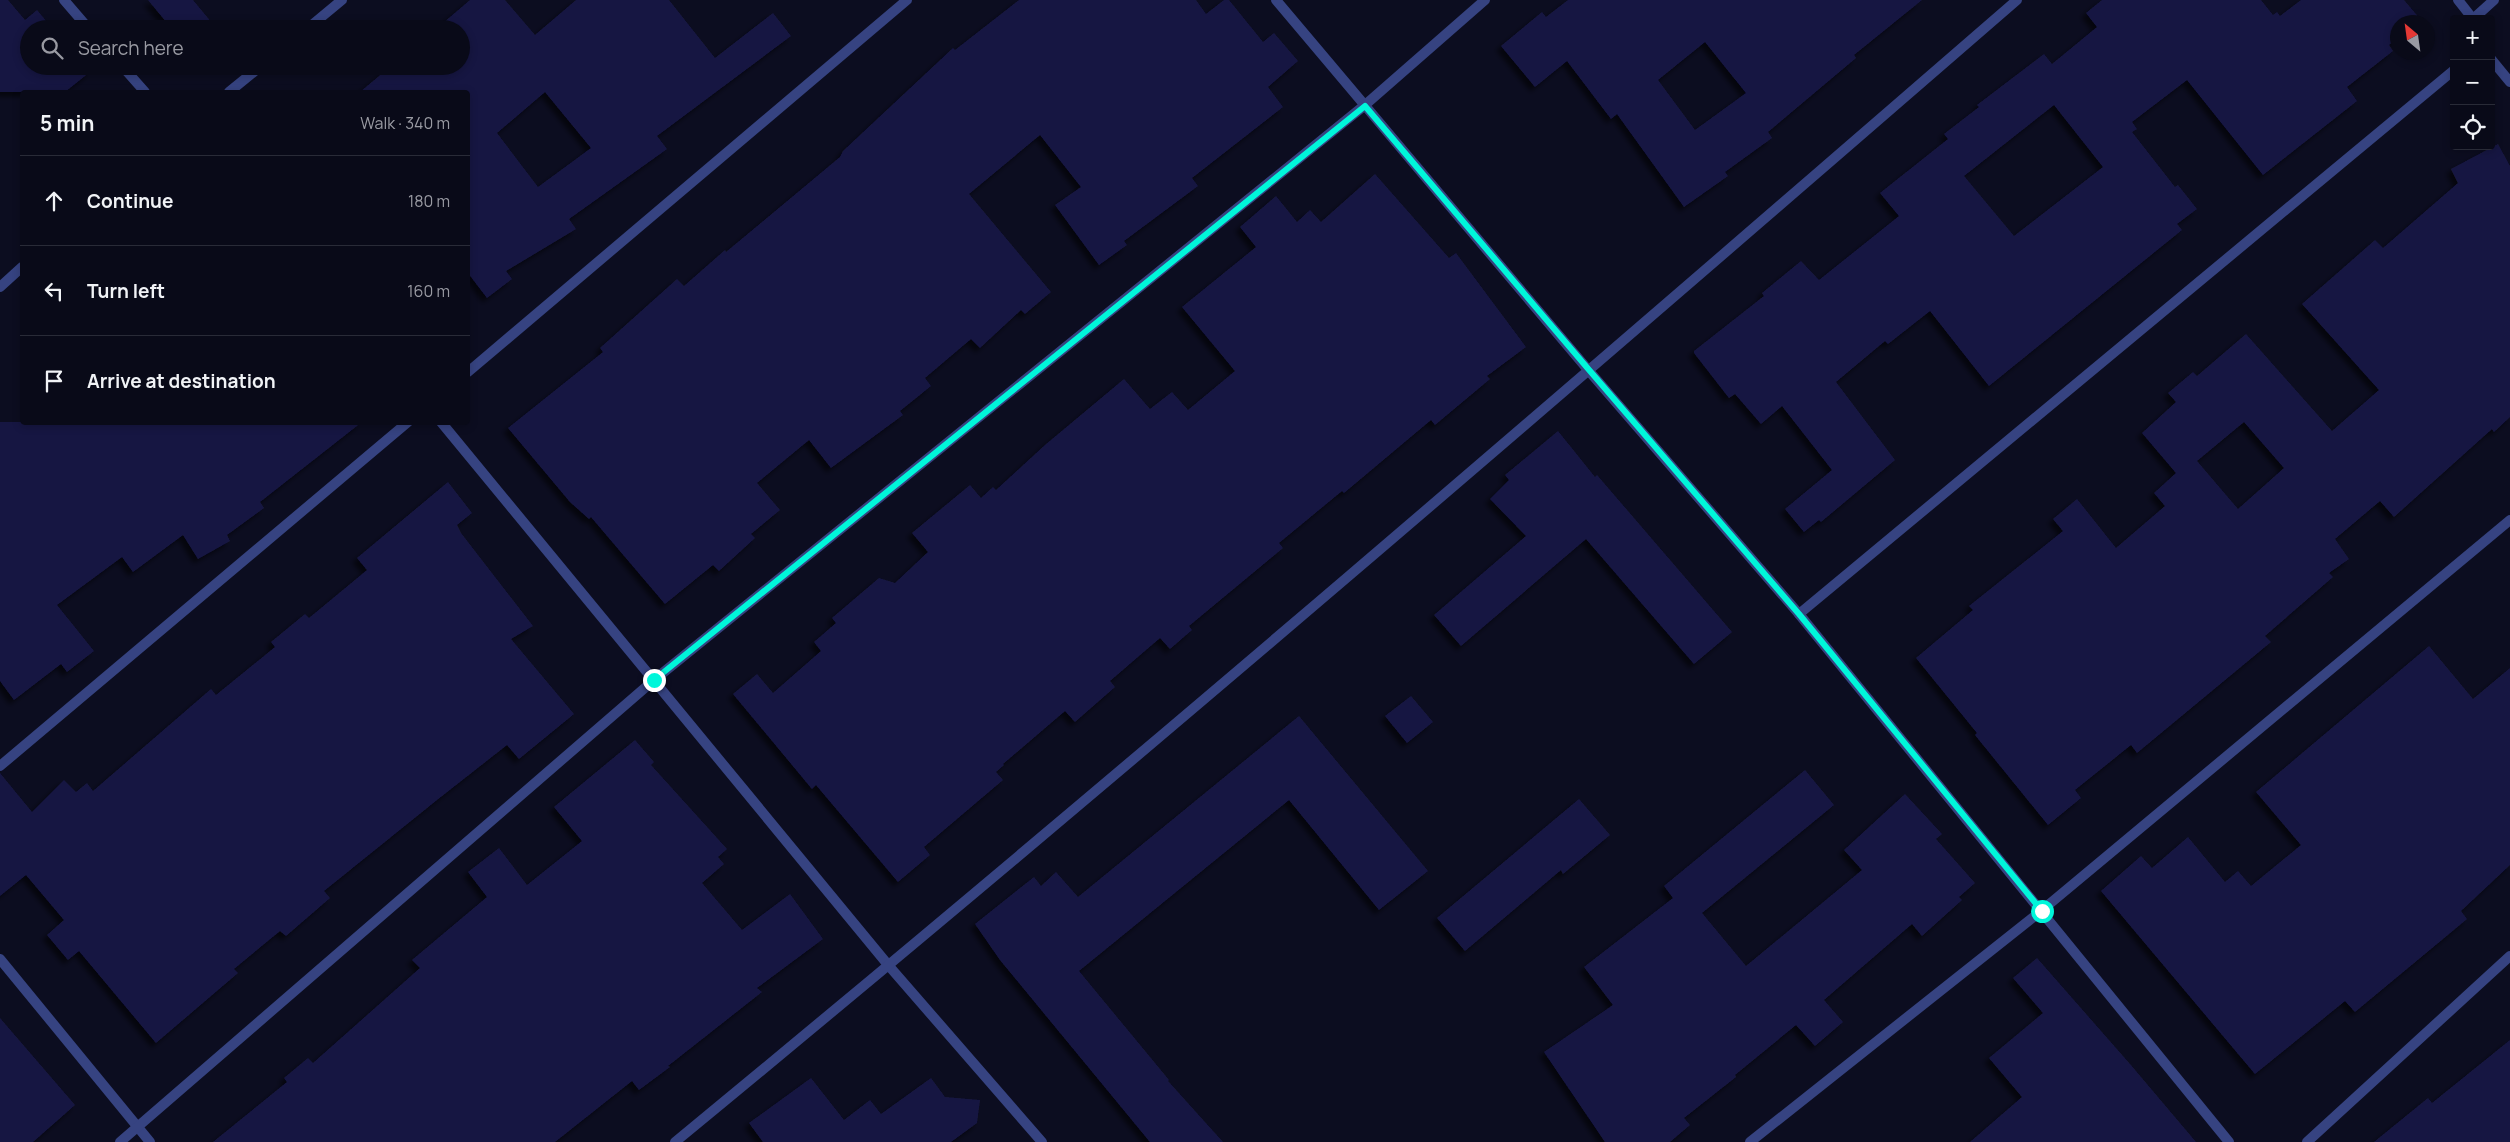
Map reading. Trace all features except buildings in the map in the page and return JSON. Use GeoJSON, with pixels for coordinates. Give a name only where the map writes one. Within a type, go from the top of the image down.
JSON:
{"type":"FeatureCollection","features":[{"type":"Feature","properties":{"kind":"street"},"geometry":{"type":"LineString","coordinates":[[64,0],[81,20]]}},
{"type":"Feature","properties":{"kind":"street"},"geometry":{"type":"LineString","coordinates":[[318,20],[342,0]]}},
{"type":"Feature","properties":{"kind":"street"},"geometry":{"type":"LineString","coordinates":[[470,370],[907,0]]}},
{"type":"Feature","properties":{"kind":"street"},"geometry":{"type":"LineString","coordinates":[[1276,0],[1590,371],[1799,614],[2229,1142]]}},
{"type":"Feature","properties":{"kind":"street"},"geometry":{"type":"LineString","coordinates":[[120,1142],[654,680],[1365,106],[1485,0]]}},
{"type":"Feature","properties":{"kind":"street"},"geometry":{"type":"LineString","coordinates":[[675,1142],[889,966],[1590,371],[2017,0]]}},
{"type":"Feature","properties":{"kind":"street"},"geometry":{"type":"LineString","coordinates":[[2458,0],[2470,15]]}},
{"type":"Feature","properties":{"kind":"street"},"geometry":{"type":"LineString","coordinates":[[2477,15],[2494,0]]}},
{"type":"Feature","properties":{"kind":"street"},"geometry":{"type":"LineString","coordinates":[[2492,60],[2510,82]]}},
{"type":"Feature","properties":{"kind":"street"},"geometry":{"type":"LineString","coordinates":[[1799,614],[2450,73]]}},
{"type":"Feature","properties":{"kind":"street"},"geometry":{"type":"LineString","coordinates":[[130,75],[143,90]]}},
{"type":"Feature","properties":{"kind":"street"},"geometry":{"type":"LineString","coordinates":[[231,90],[250,75]]}},
{"type":"Feature","properties":{"kind":"street"},"geometry":{"type":"LineString","coordinates":[[0,287],[20,269]]}},
{"type":"Feature","properties":{"kind":"street"},"geometry":{"type":"LineString","coordinates":[[0,766],[404,425]]}},
{"type":"Feature","properties":{"kind":"street"},"geometry":{"type":"LineString","coordinates":[[442,425],[889,966],[1042,1142]]}},
{"type":"Feature","properties":{"kind":"street"},"geometry":{"type":"LineString","coordinates":[[1750,1142],[2042,911],[2510,520]]}},
{"type":"Feature","properties":{"kind":"street"},"geometry":{"type":"LineString","coordinates":[[2307,1142],[2510,956]]}},
{"type":"Feature","properties":{"kind":"street"},"geometry":{"type":"LineString","coordinates":[[0,959],[150,1142]]}},
{"type":"Feature","properties":{"kind":"route"},"geometry":{"type":"LineString","coordinates":[[654,680],[1365,106],[1799,614],[2042,911]]}}]}
